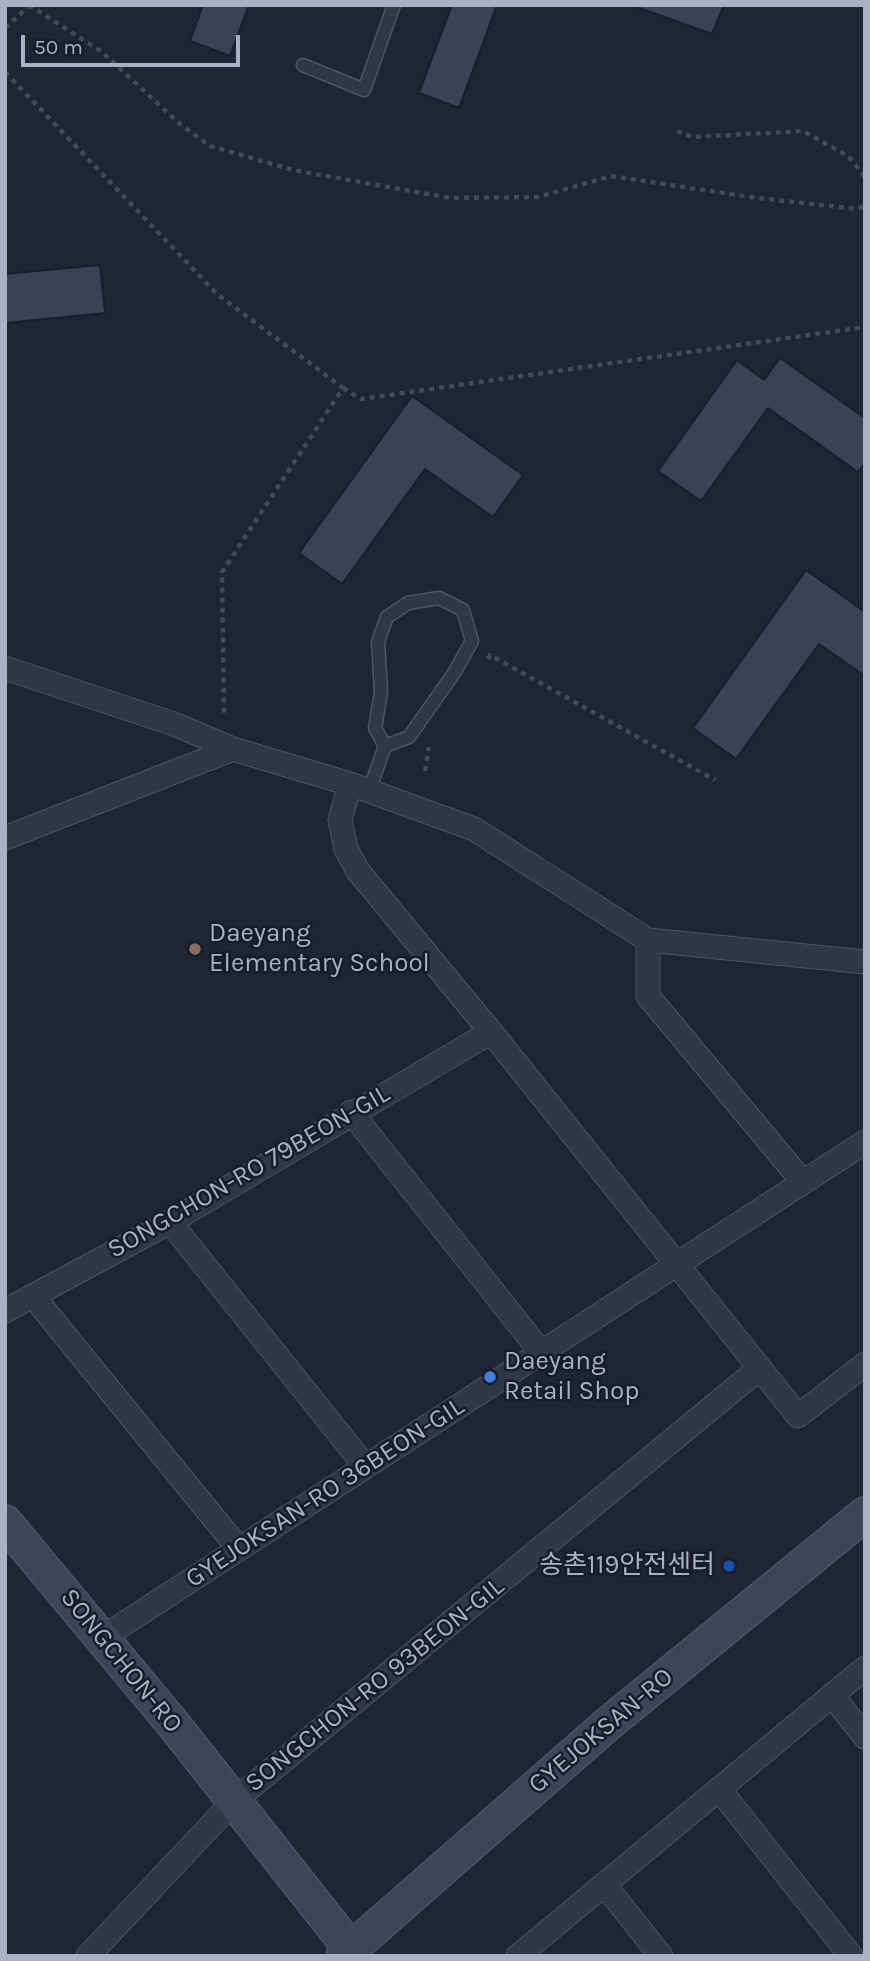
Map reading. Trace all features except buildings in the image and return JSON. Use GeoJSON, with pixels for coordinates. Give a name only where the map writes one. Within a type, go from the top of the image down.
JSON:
{"type":"FeatureCollection","features":[{"type":"Feature","properties":{"kind":"main road","name":"GYEJOKSAN-RO"},"geometry":{"type":"LineString","coordinates":[[350,1953],[609,1723],[865,1514]]}},
{"type":"Feature","properties":{"kind":"main road","name":"SONGCHON-RO"},"geometry":{"type":"LineString","coordinates":[[5,1522],[234,1801],[350,1953]]}},
{"type":"Feature","properties":{"kind":"street"},"geometry":{"type":"LineString","coordinates":[[5,668],[174,724],[233,749],[359,788],[474,829],[648,940],[865,962]]}},
{"type":"Feature","properties":{"kind":"street"},"geometry":{"type":"LineString","coordinates":[[5,838],[233,749]]}},
{"type":"Feature","properties":{"kind":"street"},"geometry":{"type":"LineString","coordinates":[[359,788],[340,820],[346,849],[358,871],[491,1032],[798,1416],[865,1364]]}},
{"type":"Feature","properties":{"kind":"street"},"geometry":{"type":"LineString","coordinates":[[648,940],[648,996],[803,1182]]}},
{"type":"Feature","properties":{"kind":"street","name":"SONGCHON-RO 79BEON-GIL"},"geometry":{"type":"LineString","coordinates":[[5,1311],[170,1222],[491,1032]]}},
{"type":"Feature","properties":{"kind":"street"},"geometry":{"type":"LineString","coordinates":[[352,1112],[541,1352]]}},
{"type":"Feature","properties":{"kind":"street","name":"GYEJOKSAN-RO 36BEON-GIL"},"geometry":{"type":"LineString","coordinates":[[102,1638],[865,1142]]}},
{"type":"Feature","properties":{"kind":"street"},"geometry":{"type":"LineString","coordinates":[[170,1222],[365,1466]]}},
{"type":"Feature","properties":{"kind":"street"},"geometry":{"type":"LineString","coordinates":[[33,1296],[239,1549]]}},
{"type":"Feature","properties":{"kind":"street","name":"SONGCHON-RO 93BEON-GIL"},"geometry":{"type":"LineString","coordinates":[[234,1801],[760,1367]]}},
{"type":"Feature","properties":{"kind":"street"},"geometry":{"type":"LineString","coordinates":[[518,1956],[865,1668]]}},
{"type":"Feature","properties":{"kind":"street"},"geometry":{"type":"LineString","coordinates":[[832,1695],[865,1737]]}},
{"type":"Feature","properties":{"kind":"street"},"geometry":{"type":"LineString","coordinates":[[719,1790],[851,1956]]}},
{"type":"Feature","properties":{"kind":"street"},"geometry":{"type":"LineString","coordinates":[[88,1956],[234,1801]]}},
{"type":"Feature","properties":{"kind":"street"},"geometry":{"type":"LineString","coordinates":[[604,1884],[661,1956]]}},
{"type":"Feature","properties":{"kind":"lane"},"geometry":{"type":"LineString","coordinates":[[303,65],[364,90],[394,5]]}},
{"type":"Feature","properties":{"kind":"lane"},"geometry":{"type":"LineString","coordinates":[[359,788],[385,746],[409,737],[454,673],[472,641],[463,610],[439,598],[408,603],[387,617],[378,642],[381,692],[375,728],[385,746]]}},
{"type":"Feature","properties":{"kind":"path"},"geometry":{"type":"LineString","coordinates":[[5,28],[29,5],[102,52],[180,124],[210,146],[293,170],[450,198],[538,197],[611,176],[757,198],[858,209],[865,205]]}},
{"type":"Feature","properties":{"kind":"path"},"geometry":{"type":"LineString","coordinates":[[5,72],[217,294],[361,399],[865,327]]}},
{"type":"Feature","properties":{"kind":"path"},"geometry":{"type":"LineString","coordinates":[[677,131],[692,137],[803,131],[848,156],[865,177]]}},
{"type":"Feature","properties":{"kind":"path"},"geometry":{"type":"LineString","coordinates":[[223,714],[222,572],[343,388]]}},
{"type":"Feature","properties":{"kind":"path"},"geometry":{"type":"LineString","coordinates":[[483,666],[490,655],[715,780]]}},
{"type":"Feature","properties":{"kind":"path"},"geometry":{"type":"LineString","coordinates":[[425,771],[428,749],[435,739]]}},
{"type":"Feature","properties":{"kind":"place","name":"Daeyang Elementary School"},"geometry":{"type":"Point","coordinates":[195,949]}},
{"type":"Feature","properties":{"kind":"place","name":"Daeyang Retail Shop"},"geometry":{"type":"Point","coordinates":[490,1377]}},
{"type":"Feature","properties":{"kind":"place","name":"송촌119안전센터"},"geometry":{"type":"Point","coordinates":[729,1566]}}]}
